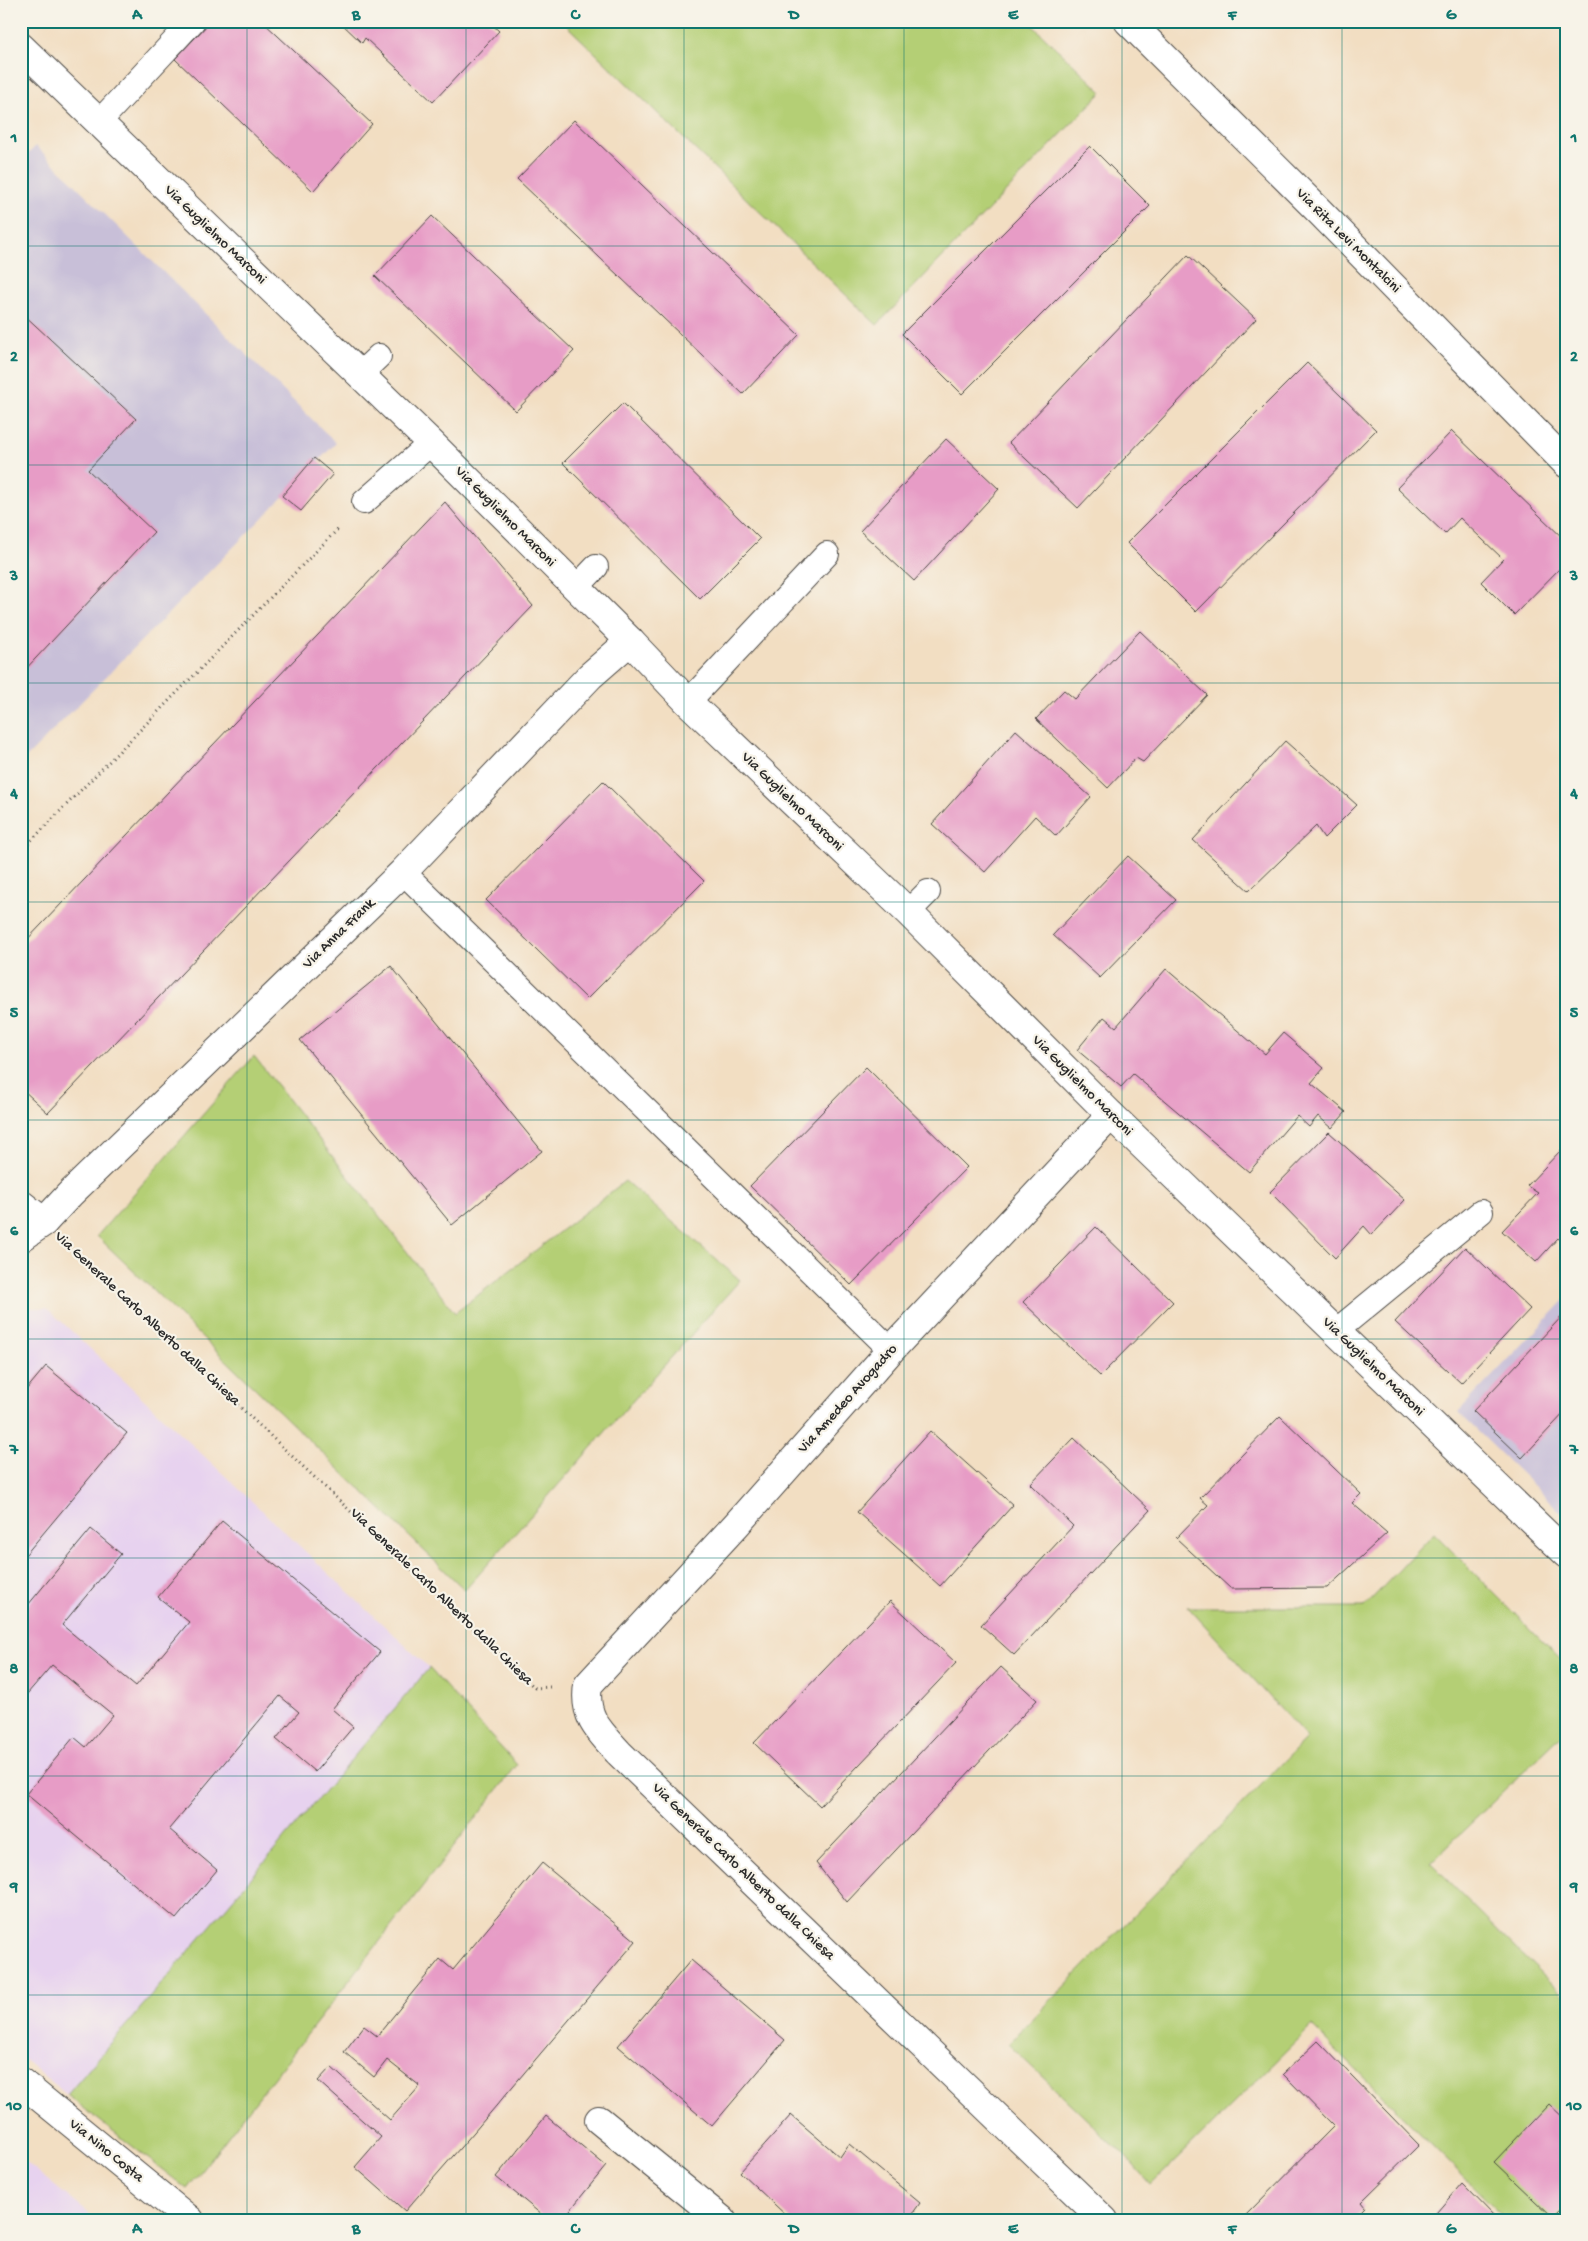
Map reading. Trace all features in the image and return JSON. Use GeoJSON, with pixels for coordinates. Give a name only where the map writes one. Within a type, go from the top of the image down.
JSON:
{"type":"FeatureCollection","features":[{"type":"Feature","properties":{"kind":"street","name":"Via Rita Levi Montalcini"},"geometry":{"type":"LineString","coordinates":[[1128,21],[1319,211],[1567,464]]}},
{"type":"Feature","properties":{"kind":"street","name":"Via Guglielmo Marconi"},"geometry":{"type":"LineString","coordinates":[[21,47],[430,443],[688,702],[908,912],[1111,1115],[1567,1554]]}},
{"type":"Feature","properties":{"kind":"street","name":"Via Anna Frank"},"geometry":{"type":"LineString","coordinates":[[21,1238],[44,1222],[70,1194],[403,872],[590,676],[630,642]]}},
{"type":"Feature","properties":{"kind":"street","name":"Via Amedeo Avogadro"},"geometry":{"type":"LineString","coordinates":[[588,1685],[736,1525],[891,1350],[1111,1115]]}},
{"type":"Feature","properties":{"kind":"street","name":"Via Generale Carlo Alberto dalla Chiesa"},"geometry":{"type":"LineString","coordinates":[[21,1204],[44,1222]]}},
{"type":"Feature","properties":{"kind":"street","name":"Via Generale Carlo Alberto dalla Chiesa"},"geometry":{"type":"LineString","coordinates":[[588,1685],[586,1699],[589,1715],[619,1753],[1104,2220]]}},
{"type":"Feature","properties":{"kind":"street","name":"Via Nino Costa"},"geometry":{"type":"LineString","coordinates":[[21,2082],[190,2220]]}},
{"type":"Feature","properties":{"kind":"street"},"geometry":{"type":"LineString","coordinates":[[598,2120],[722,2220]]}},
{"type":"Feature","properties":{"kind":"lane"},"geometry":{"type":"LineString","coordinates":[[99,122],[193,21]]}},
{"type":"Feature","properties":{"kind":"lane"},"geometry":{"type":"LineString","coordinates":[[359,375],[379,356]]}},
{"type":"Feature","properties":{"kind":"lane"},"geometry":{"type":"LineString","coordinates":[[364,502],[430,443]]}},
{"type":"Feature","properties":{"kind":"lane"},"geometry":{"type":"LineString","coordinates":[[688,702],[826,554]]}},
{"type":"Feature","properties":{"kind":"lane"},"geometry":{"type":"LineString","coordinates":[[576,588],[596,567]]}},
{"type":"Feature","properties":{"kind":"lane"},"geometry":{"type":"LineString","coordinates":[[403,872],[891,1350]]}},
{"type":"Feature","properties":{"kind":"lane"},"geometry":{"type":"LineString","coordinates":[[908,912],[928,892]]}},
{"type":"Feature","properties":{"kind":"lane"},"geometry":{"type":"LineString","coordinates":[[1336,1330],[1481,1212]]}},
{"type":"Feature","properties":{"kind":"path"},"geometry":{"type":"LineString","coordinates":[[21,851],[364,502]]}},
{"type":"Feature","properties":{"kind":"path","name":"Via Generale Carlo Alberto dalla Chiesa"},"geometry":{"type":"LineString","coordinates":[[44,1222],[346,1506],[535,1688],[588,1685]]}},
{"type":"Feature","properties":{"kind":"shaded area"},"geometry":{"type":"Polygon","coordinates":[[[36,146],[336,443],[21,763],[21,161],[36,146]]]}},
{"type":"Feature","properties":{"kind":"shaded area"},"geometry":{"type":"Polygon","coordinates":[[[1567,1298],[1567,1518],[1458,1412],[1567,1298]]]}},
{"type":"Feature","properties":{"kind":"shaded area"},"geometry":{"type":"Polygon","coordinates":[[[21,1308],[47,1308],[429,1668],[67,2095],[21,2057],[21,1308]]]}},
{"type":"Feature","properties":{"kind":"shaded area"},"geometry":{"type":"Polygon","coordinates":[[[25,2162],[97,2220],[21,2220],[21,2167],[25,2162]]]}},
{"type":"Feature","properties":{"kind":"green space"},"geometry":{"type":"Polygon","coordinates":[[[562,21],[1028,21],[1102,92],[877,325],[562,21]]]}},
{"type":"Feature","properties":{"kind":"green space"},"geometry":{"type":"Polygon","coordinates":[[[254,1056],[455,1313],[625,1181],[740,1280],[465,1590],[97,1236],[254,1056]]]}},
{"type":"Feature","properties":{"kind":"green space"},"geometry":{"type":"Polygon","coordinates":[[[1434,1533],[1567,1666],[1567,1730],[1430,1863],[1567,1999],[1567,2220],[1507,2220],[1312,2026],[1151,2185],[1127,2158],[1008,2044],[1307,1738],[1188,1607],[1364,1607],[1434,1533]]]}},
{"type":"Feature","properties":{"kind":"green space"},"geometry":{"type":"Polygon","coordinates":[[[429,1668],[517,1765],[187,2189],[67,2095],[429,1668]]]}},
{"type":"Feature","properties":{"kind":"building"},"geometry":{"type":"Polygon","coordinates":[[[211,21],[262,21],[372,124],[313,191],[175,59],[211,21]]]}},
{"type":"Feature","properties":{"kind":"building"},"geometry":{"type":"Polygon","coordinates":[[[339,21],[488,21],[499,31],[433,102],[365,38],[362,43],[339,21]]]}},
{"type":"Feature","properties":{"kind":"building"},"geometry":{"type":"Polygon","coordinates":[[[574,120],[799,335],[743,394],[517,179],[574,120]]]}},
{"type":"Feature","properties":{"kind":"building"},"geometry":{"type":"Polygon","coordinates":[[[1090,146],[1150,206],[962,394],[902,334],[1090,146]]]}},
{"type":"Feature","properties":{"kind":"building"},"geometry":{"type":"Polygon","coordinates":[[[432,216],[574,351],[516,411],[375,276],[432,216]]]}},
{"type":"Feature","properties":{"kind":"building"},"geometry":{"type":"Polygon","coordinates":[[[1188,255],[1256,319],[1078,508],[1009,443],[1188,255]]]}},
{"type":"Feature","properties":{"kind":"building"},"geometry":{"type":"Polygon","coordinates":[[[21,312],[136,419],[88,470],[154,532],[21,674],[21,312]]]}},
{"type":"Feature","properties":{"kind":"building"},"geometry":{"type":"Polygon","coordinates":[[[1307,363],[1376,430],[1196,612],[1127,543],[1307,363]]]}},
{"type":"Feature","properties":{"kind":"building"},"geometry":{"type":"Polygon","coordinates":[[[623,403],[760,539],[700,599],[563,463],[623,403]]]}},
{"type":"Feature","properties":{"kind":"building"},"geometry":{"type":"Polygon","coordinates":[[[1452,431],[1567,542],[1567,561],[1514,615],[1481,582],[1503,559],[1460,518],[1445,534],[1397,488],[1452,431]]]}},
{"type":"Feature","properties":{"kind":"building"},"geometry":{"type":"Polygon","coordinates":[[[946,439],[999,489],[914,581],[860,531],[946,439]]]}},
{"type":"Feature","properties":{"kind":"building"},"geometry":{"type":"Polygon","coordinates":[[[314,458],[333,474],[301,511],[282,496],[314,458]]]}},
{"type":"Feature","properties":{"kind":"building"},"geometry":{"type":"Polygon","coordinates":[[[445,502],[533,606],[48,1113],[21,1088],[21,946],[445,502]]]}},
{"type":"Feature","properties":{"kind":"building"},"geometry":{"type":"Polygon","coordinates":[[[1140,631],[1207,695],[1143,762],[1136,758],[1108,788],[1036,719],[1064,690],[1075,699],[1140,631]]]}},
{"type":"Feature","properties":{"kind":"building"},"geometry":{"type":"Polygon","coordinates":[[[1016,730],[1091,797],[1056,836],[1035,816],[985,872],[932,824],[1016,730]]]}},
{"type":"Feature","properties":{"kind":"building"},"geometry":{"type":"Polygon","coordinates":[[[1285,741],[1357,805],[1324,838],[1316,826],[1249,891],[1193,840],[1285,741]]]}},
{"type":"Feature","properties":{"kind":"building"},"geometry":{"type":"Polygon","coordinates":[[[603,781],[704,881],[587,999],[486,900],[603,781]]]}},
{"type":"Feature","properties":{"kind":"building"},"geometry":{"type":"Polygon","coordinates":[[[1128,856],[1176,900],[1100,978],[1053,935],[1128,856]]]}},
{"type":"Feature","properties":{"kind":"building"},"geometry":{"type":"Polygon","coordinates":[[[391,966],[542,1151],[452,1225],[300,1040],[391,966]]]}},
{"type":"Feature","properties":{"kind":"building"},"geometry":{"type":"Polygon","coordinates":[[[1166,969],[1265,1054],[1283,1033],[1324,1068],[1311,1083],[1346,1112],[1332,1128],[1318,1116],[1309,1127],[1297,1116],[1249,1172],[1133,1074],[1121,1087],[1077,1050],[1104,1017],[1116,1027],[1166,969]]]}},
{"type":"Feature","properties":{"kind":"building"},"geometry":{"type":"Polygon","coordinates":[[[866,1067],[967,1167],[851,1285],[750,1186],[866,1067]]]}},
{"type":"Feature","properties":{"kind":"building"},"geometry":{"type":"Polygon","coordinates":[[[1329,1132],[1405,1200],[1372,1235],[1364,1226],[1335,1258],[1270,1192],[1329,1132]]]}},
{"type":"Feature","properties":{"kind":"building"},"geometry":{"type":"Polygon","coordinates":[[[1561,1150],[1567,1155],[1567,1246],[1558,1238],[1536,1262],[1502,1231],[1538,1193],[1527,1186],[1561,1150]]]}},
{"type":"Feature","properties":{"kind":"building"},"geometry":{"type":"Polygon","coordinates":[[[1096,1227],[1173,1302],[1100,1376],[1023,1302],[1096,1227]]]}},
{"type":"Feature","properties":{"kind":"building"},"geometry":{"type":"Polygon","coordinates":[[[1465,1247],[1530,1309],[1461,1383],[1395,1322],[1465,1247]]]}},
{"type":"Feature","properties":{"kind":"building"},"geometry":{"type":"Polygon","coordinates":[[[1567,1311],[1567,1410],[1522,1458],[1473,1411],[1567,1311]]]}},
{"type":"Feature","properties":{"kind":"building"},"geometry":{"type":"Polygon","coordinates":[[[46,1366],[127,1433],[21,1560],[21,1396],[46,1366]]]}},
{"type":"Feature","properties":{"kind":"building"},"geometry":{"type":"Polygon","coordinates":[[[1280,1416],[1361,1494],[1352,1503],[1387,1533],[1327,1588],[1231,1589],[1176,1538],[1208,1505],[1200,1498],[1280,1416]]]}},
{"type":"Feature","properties":{"kind":"building"},"geometry":{"type":"Polygon","coordinates":[[[930,1431],[1013,1505],[940,1586],[857,1512],[930,1431]]]}},
{"type":"Feature","properties":{"kind":"building"},"geometry":{"type":"Polygon","coordinates":[[[1074,1438],[1150,1510],[1014,1655],[981,1625],[1073,1526],[1030,1484],[1074,1438]]]}},
{"type":"Feature","properties":{"kind":"building"},"geometry":{"type":"Polygon","coordinates":[[[222,1521],[380,1652],[332,1709],[353,1727],[315,1772],[276,1739],[299,1712],[280,1696],[169,1829],[217,1870],[176,1919],[26,1794],[74,1737],[86,1747],[113,1715],[52,1665],[21,1701],[21,1600],[28,1605],[91,1529],[121,1554],[62,1625],[136,1686],[189,1622],[158,1597],[222,1521]]]}},
{"type":"Feature","properties":{"kind":"building"},"geometry":{"type":"Polygon","coordinates":[[[890,1601],[956,1663],[820,1806],[754,1743],[890,1601]]]}},
{"type":"Feature","properties":{"kind":"building"},"geometry":{"type":"Polygon","coordinates":[[[1001,1667],[1037,1700],[847,1902],[816,1863],[1001,1667]]]}},
{"type":"Feature","properties":{"kind":"building"},"geometry":{"type":"Polygon","coordinates":[[[542,1863],[636,1941],[405,2211],[355,2167],[381,2137],[318,2081],[331,2067],[390,2120],[420,2086],[387,2060],[374,2077],[344,2052],[364,2026],[377,2036],[440,1959],[453,1970],[542,1863]]]}},
{"type":"Feature","properties":{"kind":"building"},"geometry":{"type":"Polygon","coordinates":[[[691,1960],[785,2040],[712,2126],[618,2046],[691,1960]]]}},
{"type":"Feature","properties":{"kind":"building"},"geometry":{"type":"Polygon","coordinates":[[[1318,2041],[1419,2145],[1361,2202],[1365,2207],[1352,2220],[1241,2220],[1334,2126],[1283,2074],[1318,2041]]]}},
{"type":"Feature","properties":{"kind":"building"},"geometry":{"type":"Polygon","coordinates":[[[1549,2104],[1567,2121],[1567,2204],[1553,2218],[1494,2162],[1549,2104]]]}},
{"type":"Feature","properties":{"kind":"building"},"geometry":{"type":"Polygon","coordinates":[[[791,2115],[840,2157],[849,2144],[920,2203],[908,2220],[791,2220],[740,2172],[791,2115]]]}},
{"type":"Feature","properties":{"kind":"building"},"geometry":{"type":"Polygon","coordinates":[[[546,2116],[606,2166],[562,2220],[548,2220],[496,2177],[546,2116]]]}},
{"type":"Feature","properties":{"kind":"building"},"geometry":{"type":"Polygon","coordinates":[[[1462,2183],[1498,2220],[1430,2220],[1462,2183]]]}}]}
